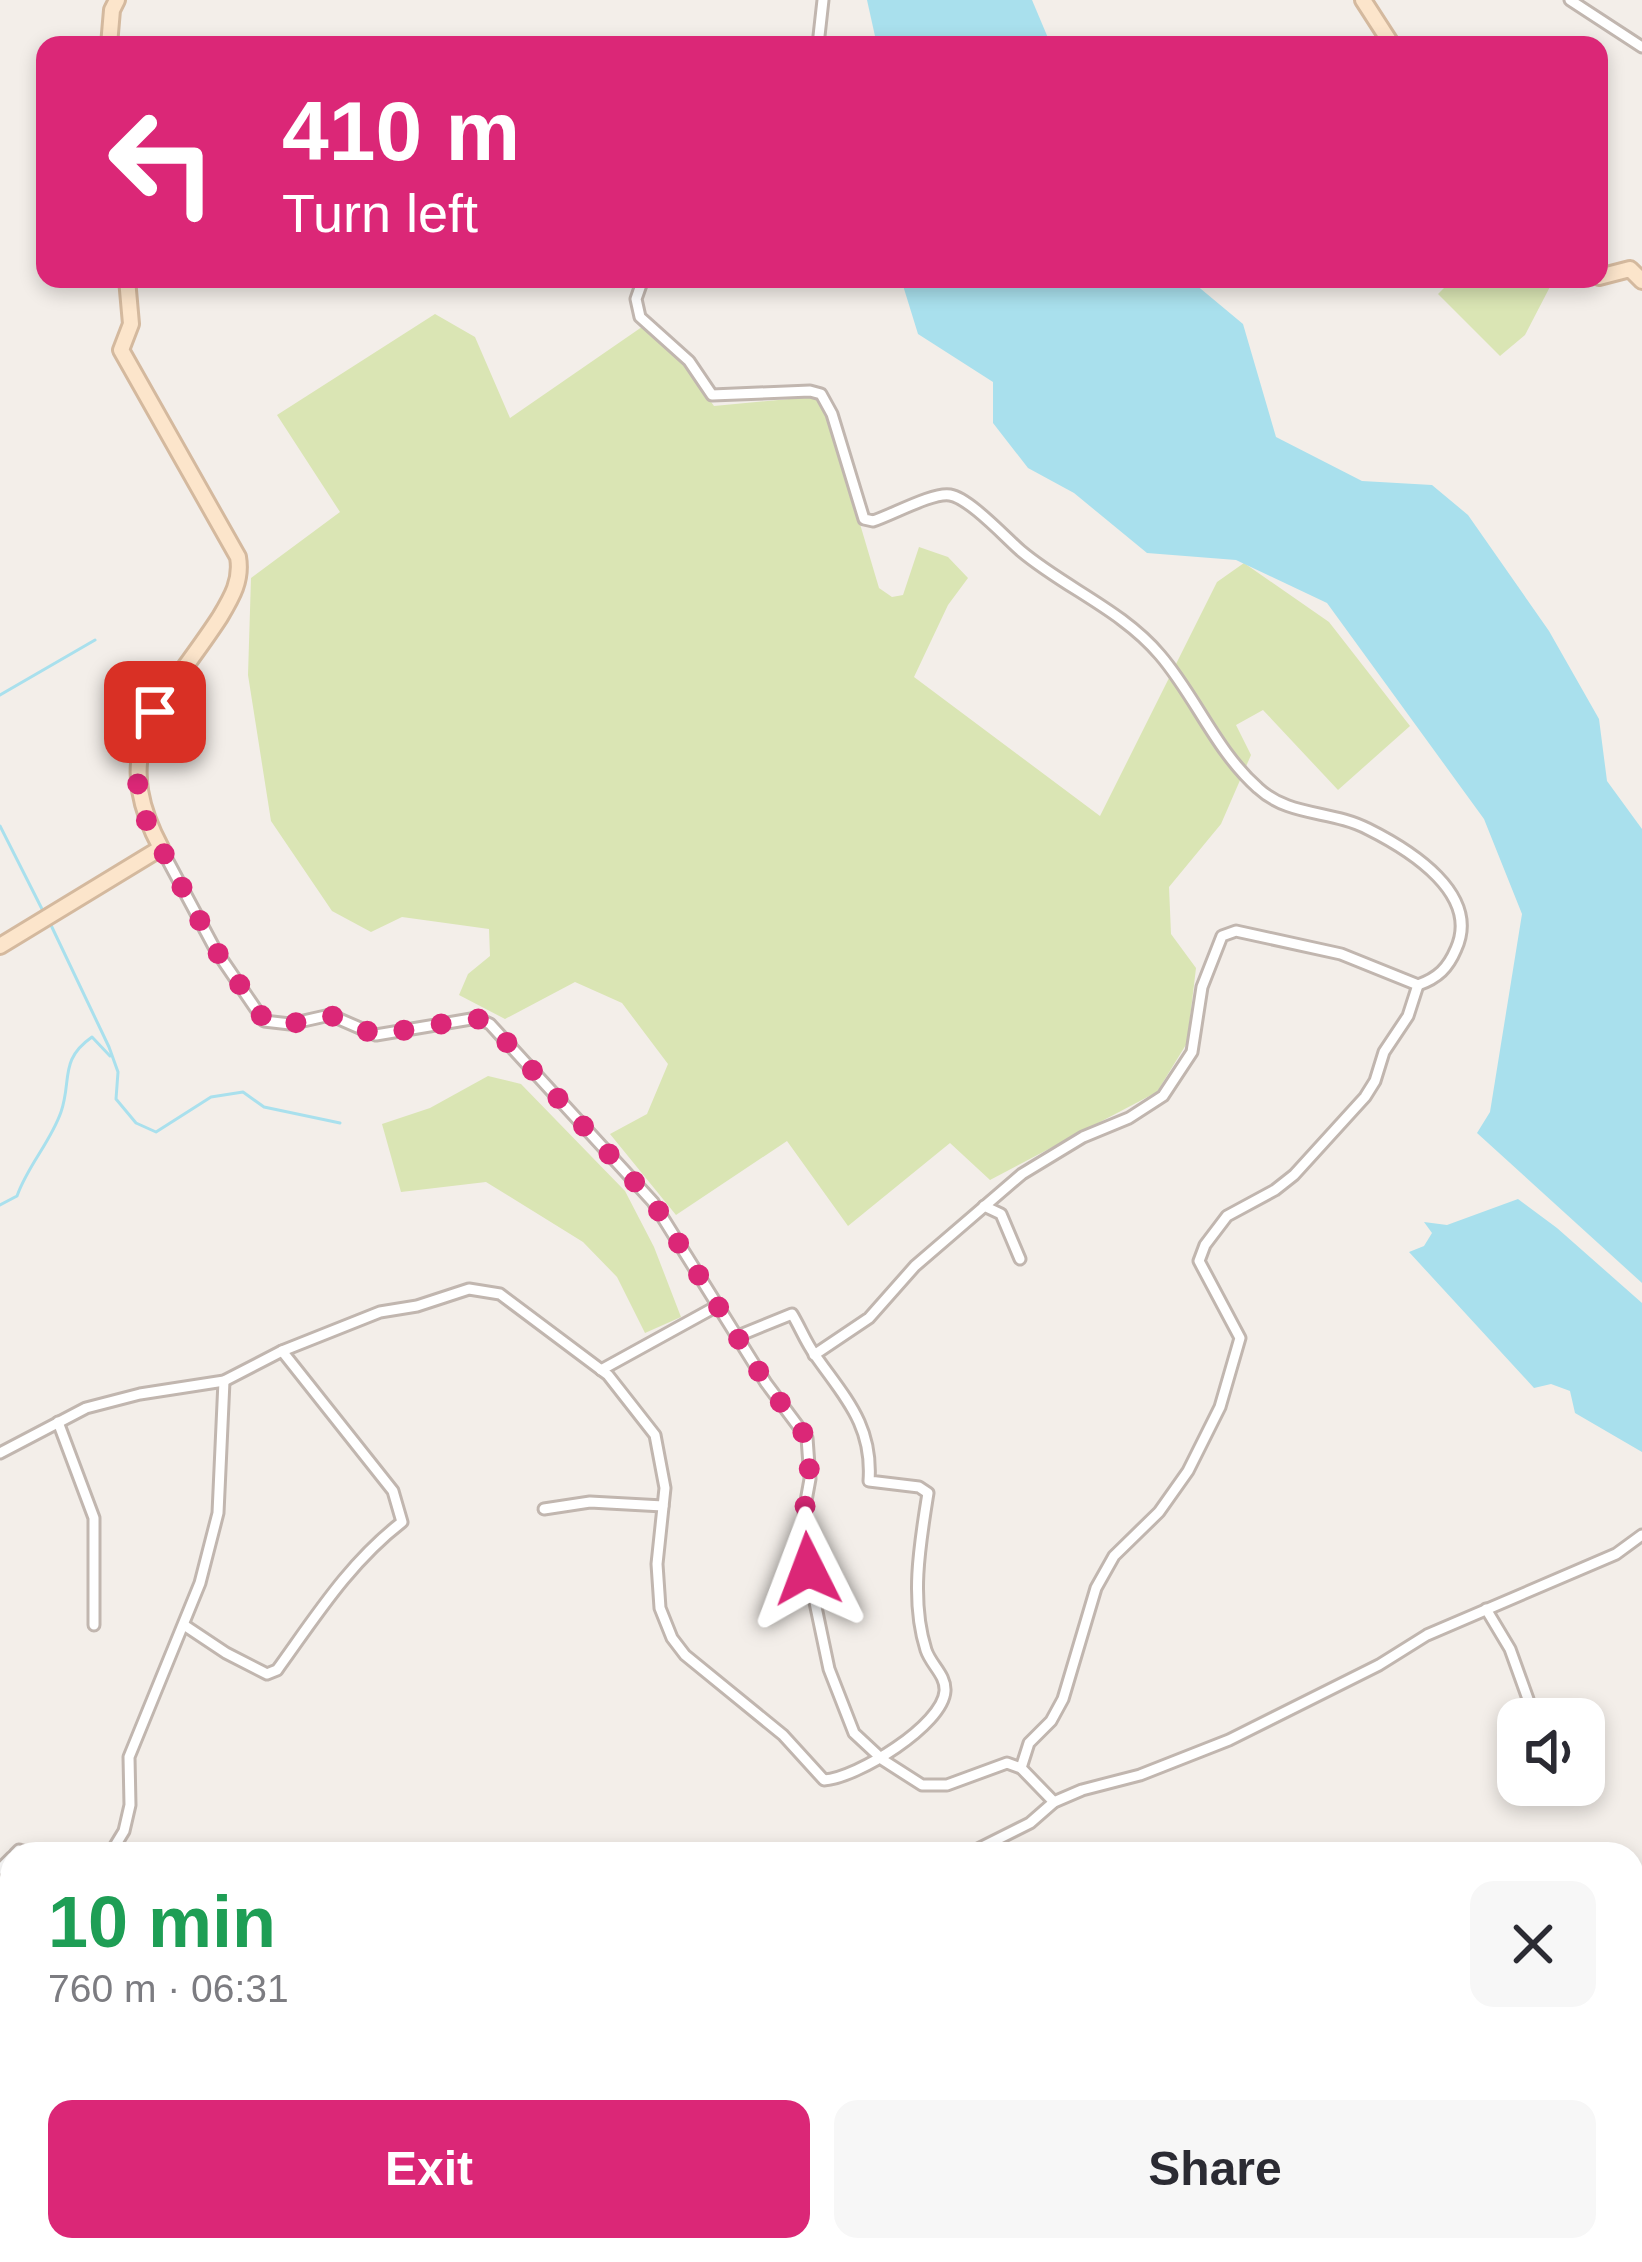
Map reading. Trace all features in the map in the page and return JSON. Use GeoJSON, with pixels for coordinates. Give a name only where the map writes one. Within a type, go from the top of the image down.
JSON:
{"type":"FeatureCollection","features":[{"type":"Feature","properties":{"kind":"main road"},"geometry":{"type":"LineString","coordinates":[[110,36],[112,10],[118,0]]}},
{"type":"Feature","properties":{"kind":"main road"},"geometry":{"type":"LineString","coordinates":[[1363,0],[1387,36]]}},
{"type":"Feature","properties":{"kind":"main road"},"geometry":{"type":"LineString","coordinates":[[1608,275],[1630,269],[1642,280]]}},
{"type":"Feature","properties":{"kind":"main road"},"geometry":{"type":"LineString","coordinates":[[0,946],[161,848],[144,816],[136,775],[138,752],[155,712],[228,604],[241,575],[238,557],[121,350],[131,324],[128,288]]}},
{"type":"Feature","properties":{"kind":"street"},"geometry":{"type":"LineString","coordinates":[[819,36],[824,0]]}},
{"type":"Feature","properties":{"kind":"street"},"geometry":{"type":"LineString","coordinates":[[1570,0],[1642,47]]}},
{"type":"Feature","properties":{"kind":"street"},"geometry":{"type":"LineString","coordinates":[[640,288],[636,299],[640,317],[689,361],[712,395],[821,394],[832,414],[863,519],[873,521],[945,493],[962,498],[1030,558],[1117,616],[1159,654],[1200,717],[1260,791],[1295,810],[1347,819],[1408,852],[1455,897],[1462,919],[1461,937],[1449,963],[1435,979],[1418,986],[1341,954],[1236,932],[1222,936],[1202,987],[1192,1052],[1163,1096],[1038,1162],[915,1266],[869,1318],[814,1355]]}},
{"type":"Feature","properties":{"kind":"street"},"geometry":{"type":"LineString","coordinates":[[161,848],[215,949],[265,1021],[290,1024],[330,1015],[376,1035],[476,1018],[490,1024],[653,1202],[766,1383],[807,1438],[808,1569],[829,1670],[854,1733],[883,1760],[922,1785],[947,1785],[1007,1763],[1021,1768],[1054,1802]]}},
{"type":"Feature","properties":{"kind":"street"},"geometry":{"type":"LineString","coordinates":[[1021,1768],[1029,1743],[1051,1721],[1063,1699],[1096,1588],[1114,1556],[1159,1512],[1188,1471],[1220,1407],[1240,1338],[1199,1261],[1204,1245],[1227,1216],[1275,1190],[1305,1164],[1365,1097],[1376,1082],[1384,1052],[1408,1016],[1418,986]]}},
{"type":"Feature","properties":{"kind":"street"},"geometry":{"type":"LineString","coordinates":[[984,1206],[1000,1214],[1020,1259]]}},
{"type":"Feature","properties":{"kind":"street"},"geometry":{"type":"LineString","coordinates":[[0,1454],[104,1403],[224,1381],[282,1351],[380,1312],[479,1288],[500,1294],[601,1370],[624,1392],[655,1435],[665,1488],[657,1564],[660,1608],[672,1638],[685,1655],[783,1735],[824,1780],[855,1774],[883,1760],[932,1718],[945,1697],[944,1682],[927,1653],[918,1600],[928,1493],[919,1487],[869,1481],[871,1453],[865,1429],[792,1314],[738,1336]]}},
{"type":"Feature","properties":{"kind":"street"},"geometry":{"type":"LineString","coordinates":[[601,1370],[719,1305]]}},
{"type":"Feature","properties":{"kind":"street"},"geometry":{"type":"LineString","coordinates":[[184,1625],[246,1664],[267,1673],[277,1670],[335,1586],[372,1545],[402,1522],[393,1491],[282,1351]]}},
{"type":"Feature","properties":{"kind":"street"},"geometry":{"type":"LineString","coordinates":[[118,1842],[130,1805],[129,1757],[184,1625],[218,1513],[224,1381]]}},
{"type":"Feature","properties":{"kind":"street"},"geometry":{"type":"LineString","coordinates":[[58,1422],[94,1518],[94,1625]]}},
{"type":"Feature","properties":{"kind":"street"},"geometry":{"type":"LineString","coordinates":[[544,1510],[590,1502],[663,1506]]}},
{"type":"Feature","properties":{"kind":"street"},"geometry":{"type":"LineString","coordinates":[[992,1842],[1030,1823],[1054,1802],[1229,1740],[1379,1665],[1427,1635],[1616,1554],[1642,1535]]}},
{"type":"Feature","properties":{"kind":"street"},"geometry":{"type":"LineString","coordinates":[[1486,1609],[1510,1649],[1528,1698]]}},
{"type":"Feature","properties":{"kind":"green space"},"geometry":{"type":"Polygon","coordinates":[[[1444,288],[1549,288],[1525,335],[1500,356],[1438,294],[1444,288]]]}},
{"type":"Feature","properties":{"kind":"green space"},"geometry":{"type":"Polygon","coordinates":[[[435,314],[475,337],[510,418],[652,320],[714,406],[822,396],[879,588],[892,597],[903,595],[919,547],[948,557],[968,578],[948,605],[914,677],[1100,816],[1217,582],[1244,563],[1329,622],[1410,726],[1338,790],[1263,710],[1236,725],[1251,755],[1221,824],[1169,887],[1171,934],[1196,968],[1187,1043],[1157,1092],[990,1180],[950,1143],[848,1226],[787,1141],[676,1215],[610,1134],[647,1114],[668,1064],[622,1003],[575,982],[505,1019],[459,995],[468,974],[490,956],[489,929],[402,917],[371,932],[332,911],[271,821],[248,675],[251,578],[340,512],[277,415],[435,314]]]}},
{"type":"Feature","properties":{"kind":"green space"},"geometry":{"type":"Polygon","coordinates":[[[488,1076],[521,1084],[625,1191],[654,1247],[681,1317],[645,1333],[617,1277],[583,1242],[486,1182],[401,1192],[382,1124],[430,1108],[488,1076]]]}},
{"type":"Feature","properties":{"kind":"water"},"geometry":{"type":"Polygon","coordinates":[[[867,0],[1032,0],[1047,36],[875,36],[867,0]]]}},
{"type":"Feature","properties":{"kind":"water"},"geometry":{"type":"Polygon","coordinates":[[[904,288],[1200,288],[1243,324],[1276,437],[1362,481],[1432,485],[1468,515],[1549,631],[1599,719],[1607,781],[1642,829],[1642,1283],[1477,1133],[1490,1112],[1522,914],[1484,819],[1327,603],[1236,560],[1147,553],[1074,493],[1028,468],[993,423],[993,382],[918,334],[904,288]]]}},
{"type":"Feature","properties":{"kind":"water"},"geometry":{"type":"Polygon","coordinates":[[[1518,1199],[1642,1303],[1642,1452],[1575,1413],[1570,1391],[1551,1384],[1534,1388],[1409,1252],[1424,1246],[1432,1233],[1424,1222],[1447,1225],[1518,1199]]]}},
{"type":"Feature","properties":{"kind":"waterway"},"geometry":{"type":"LineString","coordinates":[[0,695],[95,640]]}},
{"type":"Feature","properties":{"kind":"waterway"},"geometry":{"type":"LineString","coordinates":[[0,826],[44,913]]}},
{"type":"Feature","properties":{"kind":"waterway"},"geometry":{"type":"LineString","coordinates":[[49,921],[109,1047],[118,1072],[116,1099],[136,1123],[156,1132],[211,1097],[243,1092],[264,1107],[340,1123]]}},
{"type":"Feature","properties":{"kind":"waterway"},"geometry":{"type":"LineString","coordinates":[[0,1205],[17,1196],[56,1123],[75,1054],[92,1037],[110,1056]]}},
{"type":"Feature","properties":{"kind":"route"},"geometry":{"type":"LineString","coordinates":[[155,712],[138,752],[136,775],[144,816],[235,982],[265,1021],[290,1024],[330,1015],[376,1035],[476,1018],[490,1024],[653,1202],[766,1383],[807,1438],[808,1569]]}}]}
